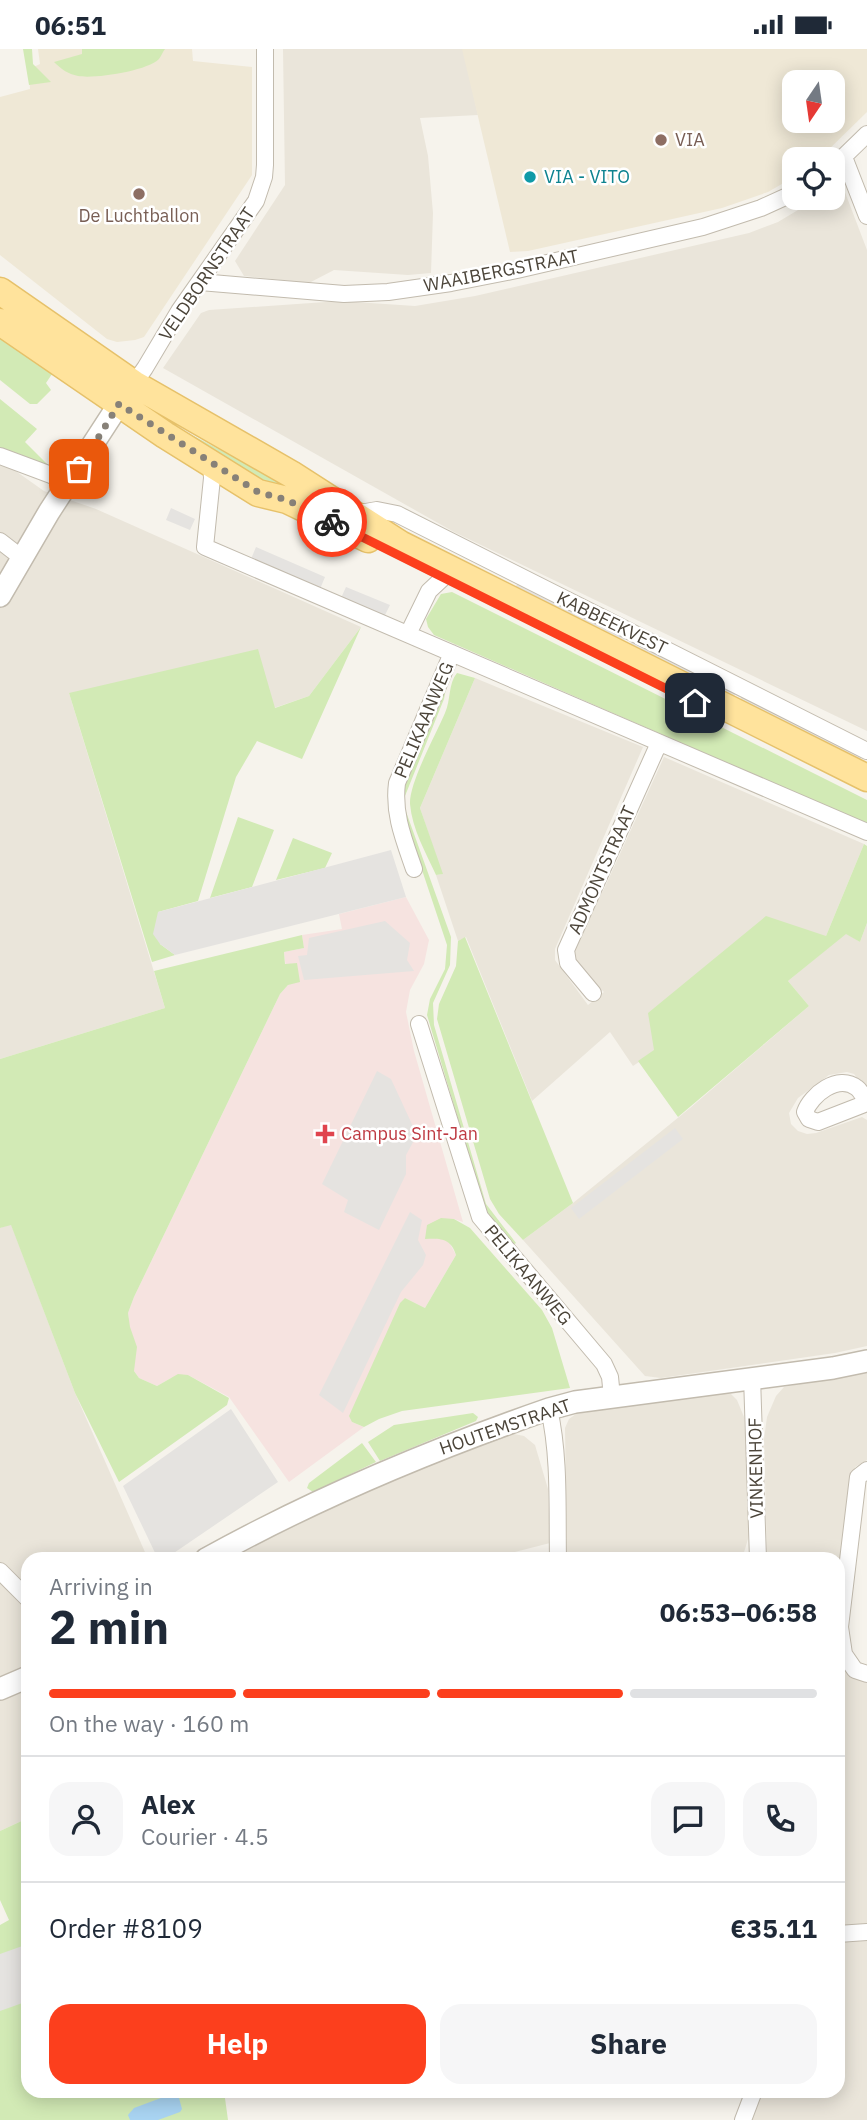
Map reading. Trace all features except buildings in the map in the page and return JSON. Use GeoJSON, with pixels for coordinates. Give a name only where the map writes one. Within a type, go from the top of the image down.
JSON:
{"type":"FeatureCollection","features":[{"type":"Feature","properties":{"kind":"main road"},"geometry":{"type":"LineString","coordinates":[[0,291],[127,394]]}},
{"type":"Feature","properties":{"kind":"main road"},"geometry":{"type":"LineString","coordinates":[[0,322],[127,394]]}},
{"type":"Feature","properties":{"kind":"main road","name":"KABBEEKVEST"},"geometry":{"type":"LineString","coordinates":[[127,394],[211,463],[258,492],[300,506],[867,789]]}},
{"type":"Feature","properties":{"kind":"main road","name":"KABBEEKVEST"},"geometry":{"type":"LineString","coordinates":[[127,394],[291,474],[400,544],[448,570],[867,778]]}},
{"type":"Feature","properties":{"kind":"street","name":"VELDBORNSTRAAT"},"geometry":{"type":"LineString","coordinates":[[127,394],[256,201],[264,177],[265,49]]}},
{"type":"Feature","properties":{"kind":"street"},"geometry":{"type":"LineString","coordinates":[[845,156],[867,134]]}},
{"type":"Feature","properties":{"kind":"street"},"geometry":{"type":"LineString","coordinates":[[845,174],[867,216]]}},
{"type":"Feature","properties":{"kind":"street","name":"WAAIBERGSTRAAT"},"geometry":{"type":"LineString","coordinates":[[200,282],[344,294],[388,292],[451,283],[703,227],[782,198]]}},
{"type":"Feature","properties":{"kind":"street"},"geometry":{"type":"LineString","coordinates":[[0,596],[127,394]]}},
{"type":"Feature","properties":{"kind":"street"},"geometry":{"type":"LineString","coordinates":[[0,456],[68,484]]}},
{"type":"Feature","properties":{"kind":"street"},"geometry":{"type":"LineString","coordinates":[[211,463],[205,547],[867,832]]}},
{"type":"Feature","properties":{"kind":"street","name":"KABBEEKVEST"},"geometry":{"type":"LineString","coordinates":[[354,514],[377,510],[397,514],[867,751]]}},
{"type":"Feature","properties":{"kind":"street"},"geometry":{"type":"LineString","coordinates":[[0,541],[22,558]]}},
{"type":"Feature","properties":{"kind":"street"},"geometry":{"type":"LineString","coordinates":[[408,634],[429,591],[444,577]]}},
{"type":"Feature","properties":{"kind":"street","name":"PELIKAANWEG"},"geometry":{"type":"LineString","coordinates":[[414,869],[399,824],[395,800],[397,783],[452,653]]}},
{"type":"Feature","properties":{"kind":"street","name":"ADMONTSTRAAT"},"geometry":{"type":"LineString","coordinates":[[593,993],[568,963],[566,950],[659,743]]}},
{"type":"Feature","properties":{"kind":"street","name":"PELIKAANWEG"},"geometry":{"type":"LineString","coordinates":[[419,1024],[480,1217],[604,1364],[610,1377],[611,1397]]}},
{"type":"Feature","properties":{"kind":"street","name":"HOUTEMSTRAAT"},"geometry":{"type":"LineString","coordinates":[[219,1552],[345,1489],[489,1430],[549,1409],[611,1397],[833,1368],[867,1361]]}},
{"type":"Feature","properties":{"kind":"street","name":"VINKENHOF"},"geometry":{"type":"LineString","coordinates":[[752,1377],[758,1552]]}},
{"type":"Feature","properties":{"kind":"street"},"geometry":{"type":"LineString","coordinates":[[549,1409],[557,1476],[558,1552]]}},
{"type":"Feature","properties":{"kind":"street"},"geometry":{"type":"LineString","coordinates":[[845,1585],[858,1477],[867,1470]]}},
{"type":"Feature","properties":{"kind":"street"},"geometry":{"type":"LineString","coordinates":[[0,1571],[21,1592]]}},
{"type":"Feature","properties":{"kind":"street"},"geometry":{"type":"LineString","coordinates":[[845,1655],[855,1670],[867,1674]]}},
{"type":"Feature","properties":{"kind":"street"},"geometry":{"type":"LineString","coordinates":[[0,1689],[21,1681]]}},
{"type":"Feature","properties":{"kind":"street"},"geometry":{"type":"LineString","coordinates":[[845,1934],[867,1932]]}},
{"type":"Feature","properties":{"kind":"street"},"geometry":{"type":"LineString","coordinates":[[743,2120],[751,2098]]}},
{"type":"Feature","properties":{"kind":"shaded area"},"geometry":{"type":"Polygon","coordinates":[[[38,49],[192,49],[193,61],[252,67],[252,175],[144,337],[117,342],[107,339],[0,255],[0,97],[30,89],[29,69],[40,64],[38,49]]]}},
{"type":"Feature","properties":{"kind":"shaded area"},"geometry":{"type":"Polygon","coordinates":[[[283,49],[463,49],[478,115],[420,118],[428,156],[433,213],[431,273],[408,275],[334,270],[309,283],[244,276],[235,261],[285,185],[283,49]]]}},
{"type":"Feature","properties":{"kind":"shaded area","name":"VIA"},"geometry":{"type":"Polygon","coordinates":[[[462,49],[867,49],[867,112],[831,147],[782,147],[782,184],[768,192],[722,208],[528,251],[510,252],[462,49]]]}},
{"type":"Feature","properties":{"kind":"shaded area"},"geometry":{"type":"Polygon","coordinates":[[[845,192],[867,250],[867,731],[454,532],[163,368],[201,313],[209,310],[340,301],[415,306],[475,296],[749,233],[778,222],[798,210],[845,210],[845,192]]]}},
{"type":"Feature","properties":{"kind":"shaded area"},"geometry":{"type":"Polygon","coordinates":[[[0,460],[44,491],[96,509],[361,627],[309,696],[274,708],[69,693],[165,1008],[0,1059],[0,460]]]}},
{"type":"Feature","properties":{"kind":"shaded area"},"geometry":{"type":"Polygon","coordinates":[[[171,508],[195,519],[190,530],[166,520],[171,508]]]}},
{"type":"Feature","properties":{"kind":"shaded area"},"geometry":{"type":"Polygon","coordinates":[[[256,547],[325,577],[320,589],[251,559],[256,547]]]}},
{"type":"Feature","properties":{"kind":"shaded area"},"geometry":{"type":"Polygon","coordinates":[[[519,581],[627,634],[624,641],[515,588],[519,581]]]}},
{"type":"Feature","properties":{"kind":"shaded area"},"geometry":{"type":"Polygon","coordinates":[[[346,587],[390,605],[384,617],[341,598],[346,587]]]}},
{"type":"Feature","properties":{"kind":"shaded area"},"geometry":{"type":"Polygon","coordinates":[[[633,637],[738,690],[734,696],[630,644],[633,637]]]}},
{"type":"Feature","properties":{"kind":"shaded area"},"geometry":{"type":"Polygon","coordinates":[[[475,678],[643,747],[555,949],[555,960],[588,1005],[604,992],[585,974],[574,957],[572,946],[604,889],[664,757],[864,844],[826,936],[633,1066],[610,1032],[532,1101],[466,937],[458,941],[436,875],[442,874],[420,808],[475,678]]]}},
{"type":"Feature","properties":{"kind":"shaded area"},"geometry":{"type":"Polygon","coordinates":[[[744,693],[864,754],[860,760],[740,700],[744,693]]]}},
{"type":"Feature","properties":{"kind":"shaded area"},"geometry":{"type":"Polygon","coordinates":[[[391,850],[406,897],[175,955],[160,944],[153,934],[158,912],[391,850]]]}},
{"type":"Feature","properties":{"kind":"shaded area","name":"Campus Sint-Jan"},"geometry":{"type":"Polygon","coordinates":[[[406,897],[429,940],[424,964],[410,990],[406,1012],[414,1051],[463,1222],[454,1219],[441,1238],[449,1242],[456,1255],[425,1308],[405,1298],[352,1422],[364,1427],[289,1482],[229,1397],[188,1375],[171,1378],[157,1386],[139,1378],[134,1371],[128,1313],[280,994],[288,985],[284,952],[304,948],[302,935],[342,929],[339,914],[406,897]]]}},
{"type":"Feature","properties":{"kind":"shaded area"},"geometry":{"type":"Polygon","coordinates":[[[385,921],[410,943],[407,960],[414,971],[304,980],[298,956],[307,955],[309,938],[385,921]]]}},
{"type":"Feature","properties":{"kind":"shaded area"},"geometry":{"type":"Polygon","coordinates":[[[867,923],[867,1091],[854,1074],[847,1072],[829,1075],[798,1098],[789,1113],[791,1124],[798,1131],[807,1134],[862,1117],[867,1120],[867,1346],[661,1378],[645,1376],[523,1240],[690,1108],[809,1006],[788,981],[846,933],[860,942],[867,923]]]}},
{"type":"Feature","properties":{"kind":"shaded area"},"geometry":{"type":"Polygon","coordinates":[[[377,1071],[391,1079],[417,1135],[406,1155],[406,1174],[379,1230],[344,1212],[348,1200],[322,1184],[377,1071]]]}},
{"type":"Feature","properties":{"kind":"shaded area"},"geometry":{"type":"Polygon","coordinates":[[[675,1128],[683,1139],[579,1219],[571,1208],[675,1128]]]}},
{"type":"Feature","properties":{"kind":"shaded area"},"geometry":{"type":"Polygon","coordinates":[[[410,1212],[422,1220],[418,1240],[426,1255],[423,1265],[401,1292],[343,1413],[319,1395],[410,1212]]]}},
{"type":"Feature","properties":{"kind":"shaded area"},"geometry":{"type":"Polygon","coordinates":[[[11,1224],[75,1393],[145,1552],[21,1552],[21,1821],[0,1831],[0,1228],[11,1224]]]}},
{"type":"Feature","properties":{"kind":"shaded area"},"geometry":{"type":"Polygon","coordinates":[[[867,1371],[867,1460],[855,1467],[849,1490],[845,1557],[845,1552],[767,1552],[764,1439],[767,1417],[776,1396],[784,1387],[867,1371]]]}},
{"type":"Feature","properties":{"kind":"shaded area"},"geometry":{"type":"Polygon","coordinates":[[[716,1391],[731,1394],[737,1400],[744,1417],[751,1529],[744,1552],[567,1552],[565,1428],[569,1419],[576,1414],[716,1391]]]}},
{"type":"Feature","properties":{"kind":"shaded area"},"geometry":{"type":"Polygon","coordinates":[[[231,1409],[278,1482],[175,1552],[155,1552],[123,1486],[231,1409]]]}},
{"type":"Feature","properties":{"kind":"shaded area"},"geometry":{"type":"Polygon","coordinates":[[[509,1433],[524,1436],[535,1445],[548,1489],[550,1543],[515,1552],[239,1552],[299,1521],[421,1466],[509,1433]]]}},
{"type":"Feature","properties":{"kind":"shaded area"},"geometry":{"type":"Polygon","coordinates":[[[845,1669],[867,1683],[867,1929],[845,1931],[845,1669]]]}},
{"type":"Feature","properties":{"kind":"shaded area"},"geometry":{"type":"Polygon","coordinates":[[[867,1935],[867,2120],[746,2120],[754,2098],[845,2098],[845,1937],[867,1935]]]}},
{"type":"Feature","properties":{"kind":"shaded area"},"geometry":{"type":"Polygon","coordinates":[[[21,1946],[21,2004],[0,2011],[0,1954],[21,1946]]]}},
{"type":"Feature","properties":{"kind":"green space"},"geometry":{"type":"Polygon","coordinates":[[[23,49],[32,49],[33,64],[51,82],[29,85],[23,49]]]}},
{"type":"Feature","properties":{"kind":"green space"},"geometry":{"type":"Polygon","coordinates":[[[82,49],[165,49],[153,63],[108,75],[78,76],[65,71],[54,62],[82,54],[82,49]]]}},
{"type":"Feature","properties":{"kind":"green space"},"geometry":{"type":"Polygon","coordinates":[[[0,337],[52,374],[46,383],[51,390],[37,404],[30,404],[0,380],[0,337]]]}},
{"type":"Feature","properties":{"kind":"green space"},"geometry":{"type":"Polygon","coordinates":[[[0,399],[37,429],[25,442],[50,467],[0,448],[0,399]]]}},
{"type":"Feature","properties":{"kind":"green space"},"geometry":{"type":"Polygon","coordinates":[[[188,433],[306,495],[302,502],[186,439],[188,433]]]}},
{"type":"Feature","properties":{"kind":"green space"},"geometry":{"type":"Polygon","coordinates":[[[452,592],[867,800],[867,824],[434,635],[426,619],[441,594],[452,592]]]}},
{"type":"Feature","properties":{"kind":"green space"},"geometry":{"type":"Polygon","coordinates":[[[361,627],[302,759],[257,741],[236,777],[198,901],[158,912],[160,944],[175,955],[152,962],[69,693],[258,649],[275,708],[309,696],[361,627]]]}},
{"type":"Feature","properties":{"kind":"green space"},"geometry":{"type":"Polygon","coordinates":[[[457,673],[475,678],[420,808],[443,874],[436,875],[420,841],[410,804],[418,772],[445,713],[452,682],[457,673]]]}},
{"type":"Feature","properties":{"kind":"green space"},"geometry":{"type":"Polygon","coordinates":[[[447,683],[444,699],[405,796],[404,806],[451,937],[450,965],[433,1003],[434,1025],[486,1204],[516,1243],[511,1246],[486,1213],[427,1015],[430,999],[445,969],[447,945],[400,804],[406,778],[447,683]]]}},
{"type":"Feature","properties":{"kind":"green space"},"geometry":{"type":"Polygon","coordinates":[[[238,817],[274,830],[252,887],[210,898],[238,817]]]}},
{"type":"Feature","properties":{"kind":"green space"},"geometry":{"type":"Polygon","coordinates":[[[293,838],[332,853],[325,868],[276,880],[293,838]]]}},
{"type":"Feature","properties":{"kind":"green space"},"geometry":{"type":"Polygon","coordinates":[[[864,844],[867,846],[867,923],[860,942],[846,934],[788,981],[809,1006],[678,1117],[638,1061],[654,1050],[648,1013],[766,916],[826,936],[864,844]]]}},
{"type":"Feature","properties":{"kind":"green space"},"geometry":{"type":"Polygon","coordinates":[[[302,935],[304,948],[284,952],[285,964],[297,963],[300,982],[288,985],[280,994],[128,1313],[137,1347],[134,1371],[139,1378],[157,1386],[178,1374],[188,1375],[229,1398],[227,1405],[119,1482],[75,1393],[11,1225],[0,1228],[0,1059],[165,1008],[154,971],[302,935]]]}},
{"type":"Feature","properties":{"kind":"green space"},"geometry":{"type":"Polygon","coordinates":[[[465,937],[573,1203],[523,1240],[499,1214],[490,1199],[437,1019],[439,1004],[456,966],[458,941],[465,937]]]}},
{"type":"Feature","properties":{"kind":"green space"},"geometry":{"type":"Polygon","coordinates":[[[441,1218],[454,1219],[470,1228],[542,1310],[552,1328],[570,1388],[402,1411],[364,1427],[352,1422],[349,1416],[400,1303],[405,1298],[425,1308],[456,1255],[448,1242],[425,1239],[427,1225],[441,1218]]]}},
{"type":"Feature","properties":{"kind":"green space"},"geometry":{"type":"Polygon","coordinates":[[[473,1413],[478,1417],[476,1421],[380,1461],[368,1442],[394,1425],[473,1413]]]}},
{"type":"Feature","properties":{"kind":"green space"},"geometry":{"type":"Polygon","coordinates":[[[362,1443],[376,1462],[313,1492],[307,1488],[309,1483],[362,1443]]]}},
{"type":"Feature","properties":{"kind":"green space"},"geometry":{"type":"Polygon","coordinates":[[[21,1821],[21,2098],[225,2098],[228,2120],[0,2120],[0,1925],[9,1920],[0,1900],[0,1831],[21,1821]]]}},
{"type":"Feature","properties":{"kind":"water"},"geometry":{"type":"Polygon","coordinates":[[[161,2098],[179,2098],[182,2109],[158,2120],[130,2120],[128,2115],[134,2108],[161,2098]]]}},
{"type":"Feature","properties":{"kind":"way so far"},"geometry":{"type":"LineString","coordinates":[[79,469],[119,404],[258,492],[287,500],[332,522]]}},
{"type":"Feature","properties":{"kind":"place","name":"VIA"},"geometry":{"type":"Point","coordinates":[661,140]}},
{"type":"Feature","properties":{"kind":"place","name":"VIA - VITO"},"geometry":{"type":"Point","coordinates":[530,177]}},
{"type":"Feature","properties":{"kind":"place","name":"De Luchtballon"},"geometry":{"type":"Point","coordinates":[139,194]}},
{"type":"Feature","properties":{"kind":"place","name":"Campus Sint-Jan"},"geometry":{"type":"Point","coordinates":[325,1134]}},
{"type":"Feature","properties":{"kind":"route"},"geometry":{"type":"LineString","coordinates":[[332,522],[695,703]]}}]}
